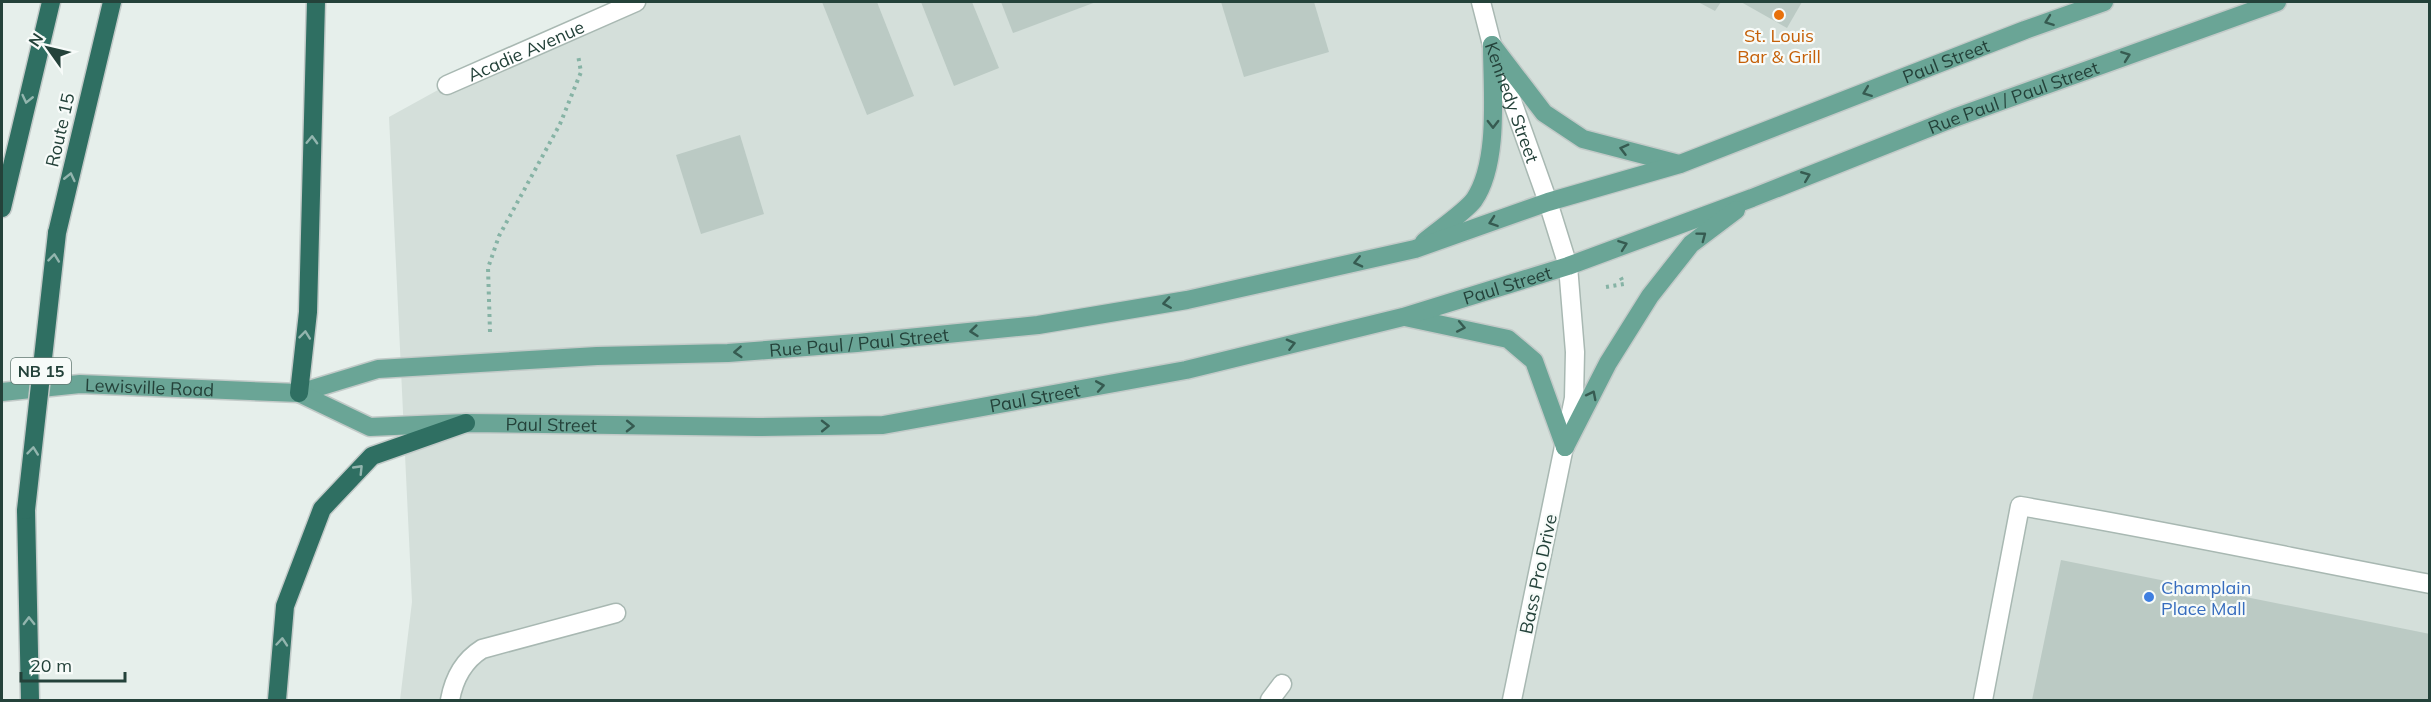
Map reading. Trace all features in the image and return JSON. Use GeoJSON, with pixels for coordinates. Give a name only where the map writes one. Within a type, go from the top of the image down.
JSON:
{"type":"FeatureCollection","features":[{"type":"Feature","properties":{"kind":"highway"},"geometry":{"type":"LineString","coordinates":[[2,208],[51,2]]}},
{"type":"Feature","properties":{"kind":"highway","name":"Route 15"},"geometry":{"type":"LineString","coordinates":[[30,700],[26,510],[57,233],[112,2]]}},
{"type":"Feature","properties":{"kind":"highway"},"geometry":{"type":"LineString","coordinates":[[299,393],[308,312],[316,2]]}},
{"type":"Feature","properties":{"kind":"highway"},"geometry":{"type":"LineString","coordinates":[[277,700],[285,606],[322,508],[372,456],[466,423]]}},
{"type":"Feature","properties":{"kind":"main road","name":"Paul Street"},"geometry":{"type":"LineString","coordinates":[[1415,249],[1548,202],[1680,164],[2025,30],[2104,2]]}},
{"type":"Feature","properties":{"kind":"main road","name":"Rue Paul / Paul Street"},"geometry":{"type":"LineString","coordinates":[[1752,198],[1954,118],[2277,2]]}},
{"type":"Feature","properties":{"kind":"main road"},"geometry":{"type":"LineString","coordinates":[[1492,45],[1544,113],[1583,139],[1680,164]]}},
{"type":"Feature","properties":{"kind":"main road"},"geometry":{"type":"LineString","coordinates":[[1415,249],[1473,200],[1487,168],[1493,134],[1492,45]]}},
{"type":"Feature","properties":{"kind":"main road","name":"Paul Street"},"geometry":{"type":"LineString","coordinates":[[299,393],[370,427],[466,423],[757,427],[883,425],[1186,370],[1403,317],[1568,266],[1752,198]]}},
{"type":"Feature","properties":{"kind":"main road"},"geometry":{"type":"LineString","coordinates":[[1565,447],[1608,363],[1650,296],[1691,244],[1752,198]]}},
{"type":"Feature","properties":{"kind":"main road","name":"Rue Paul / Paul Street"},"geometry":{"type":"LineString","coordinates":[[299,393],[378,369],[597,356],[728,353],[857,343],[1038,324],[1187,300],[1415,249]]}},
{"type":"Feature","properties":{"kind":"main road"},"geometry":{"type":"LineString","coordinates":[[1403,317],[1508,339],[1534,361],[1565,447]]}},
{"type":"Feature","properties":{"kind":"main road","name":"Lewisville Road"},"geometry":{"type":"LineString","coordinates":[[2,392],[80,384],[299,393]]}},
{"type":"Feature","properties":{"kind":"street","name":"Acadie Avenue"},"geometry":{"type":"LineString","coordinates":[[447,85],[636,2]]}},
{"type":"Feature","properties":{"kind":"street","name":"Kennedy Street"},"geometry":{"type":"LineString","coordinates":[[1481,2],[1492,45],[1548,202],[1568,266]]}},
{"type":"Feature","properties":{"kind":"street","name":"Bass Pro Drive"},"geometry":{"type":"LineString","coordinates":[[1512,700],[1574,398],[1575,352],[1568,266]]}},
{"type":"Feature","properties":{"kind":"street"},"geometry":{"type":"LineString","coordinates":[[1983,700],[2020,506],[2124,523],[2430,584]]}},
{"type":"Feature","properties":{"kind":"street"},"geometry":{"type":"LineString","coordinates":[[450,700],[454,681],[462,667],[471,656],[482,649],[616,613]]}},
{"type":"Feature","properties":{"kind":"street"},"geometry":{"type":"LineString","coordinates":[[1270,700],[1282,684]]}},
{"type":"Feature","properties":{"kind":"path"},"geometry":{"type":"LineString","coordinates":[[490,332],[488,268],[499,236],[560,124],[581,72],[573,29]]}},
{"type":"Feature","properties":{"kind":"path"},"geometry":{"type":"LineString","coordinates":[[1606,287],[1624,284],[1616,269]]}},
{"type":"Feature","properties":{"kind":"shaded area"},"geometry":{"type":"Polygon","coordinates":[[[636,2],[2429,2],[2429,700],[400,700],[412,602],[389,117],[447,85],[636,2]]]}},
{"type":"Feature","properties":{"kind":"building"},"geometry":{"type":"Polygon","coordinates":[[[822,2],[877,2],[914,96],[867,115],[822,2]]]}},
{"type":"Feature","properties":{"kind":"building"},"geometry":{"type":"Polygon","coordinates":[[[921,2],[972,2],[999,68],[954,86],[921,2]]]}},
{"type":"Feature","properties":{"kind":"building"},"geometry":{"type":"Polygon","coordinates":[[[1001,2],[1096,2],[1013,33],[1001,2]]]}},
{"type":"Feature","properties":{"kind":"building"},"geometry":{"type":"Polygon","coordinates":[[[1221,2],[1314,2],[1329,52],[1244,77],[1221,2]]]}},
{"type":"Feature","properties":{"kind":"building","name":"St. Louis Bar & Grill"},"geometry":{"type":"Polygon","coordinates":[[[1698,2],[1721,2],[1715,11],[1698,2]]]}},
{"type":"Feature","properties":{"kind":"building","name":"St. Louis Bar & Grill"},"geometry":{"type":"Polygon","coordinates":[[[1741,2],[1802,2],[1787,28],[1741,2]]]}},
{"type":"Feature","properties":{"kind":"building"},"geometry":{"type":"Polygon","coordinates":[[[740,135],[764,214],[701,234],[676,155],[740,135]]]}},
{"type":"Feature","properties":{"kind":"building","name":"Champlain Place Mall"},"geometry":{"type":"Polygon","coordinates":[[[2061,560],[2430,634],[2430,700],[2032,700],[2061,560]]]}},
{"type":"Feature","properties":{"kind":"place","name":"St. Louis Bar & Grill"},"geometry":{"type":"Point","coordinates":[1779,15]}},
{"type":"Feature","properties":{"kind":"place","name":"Champlain Place Mall"},"geometry":{"type":"Point","coordinates":[2149,597]}}]}
